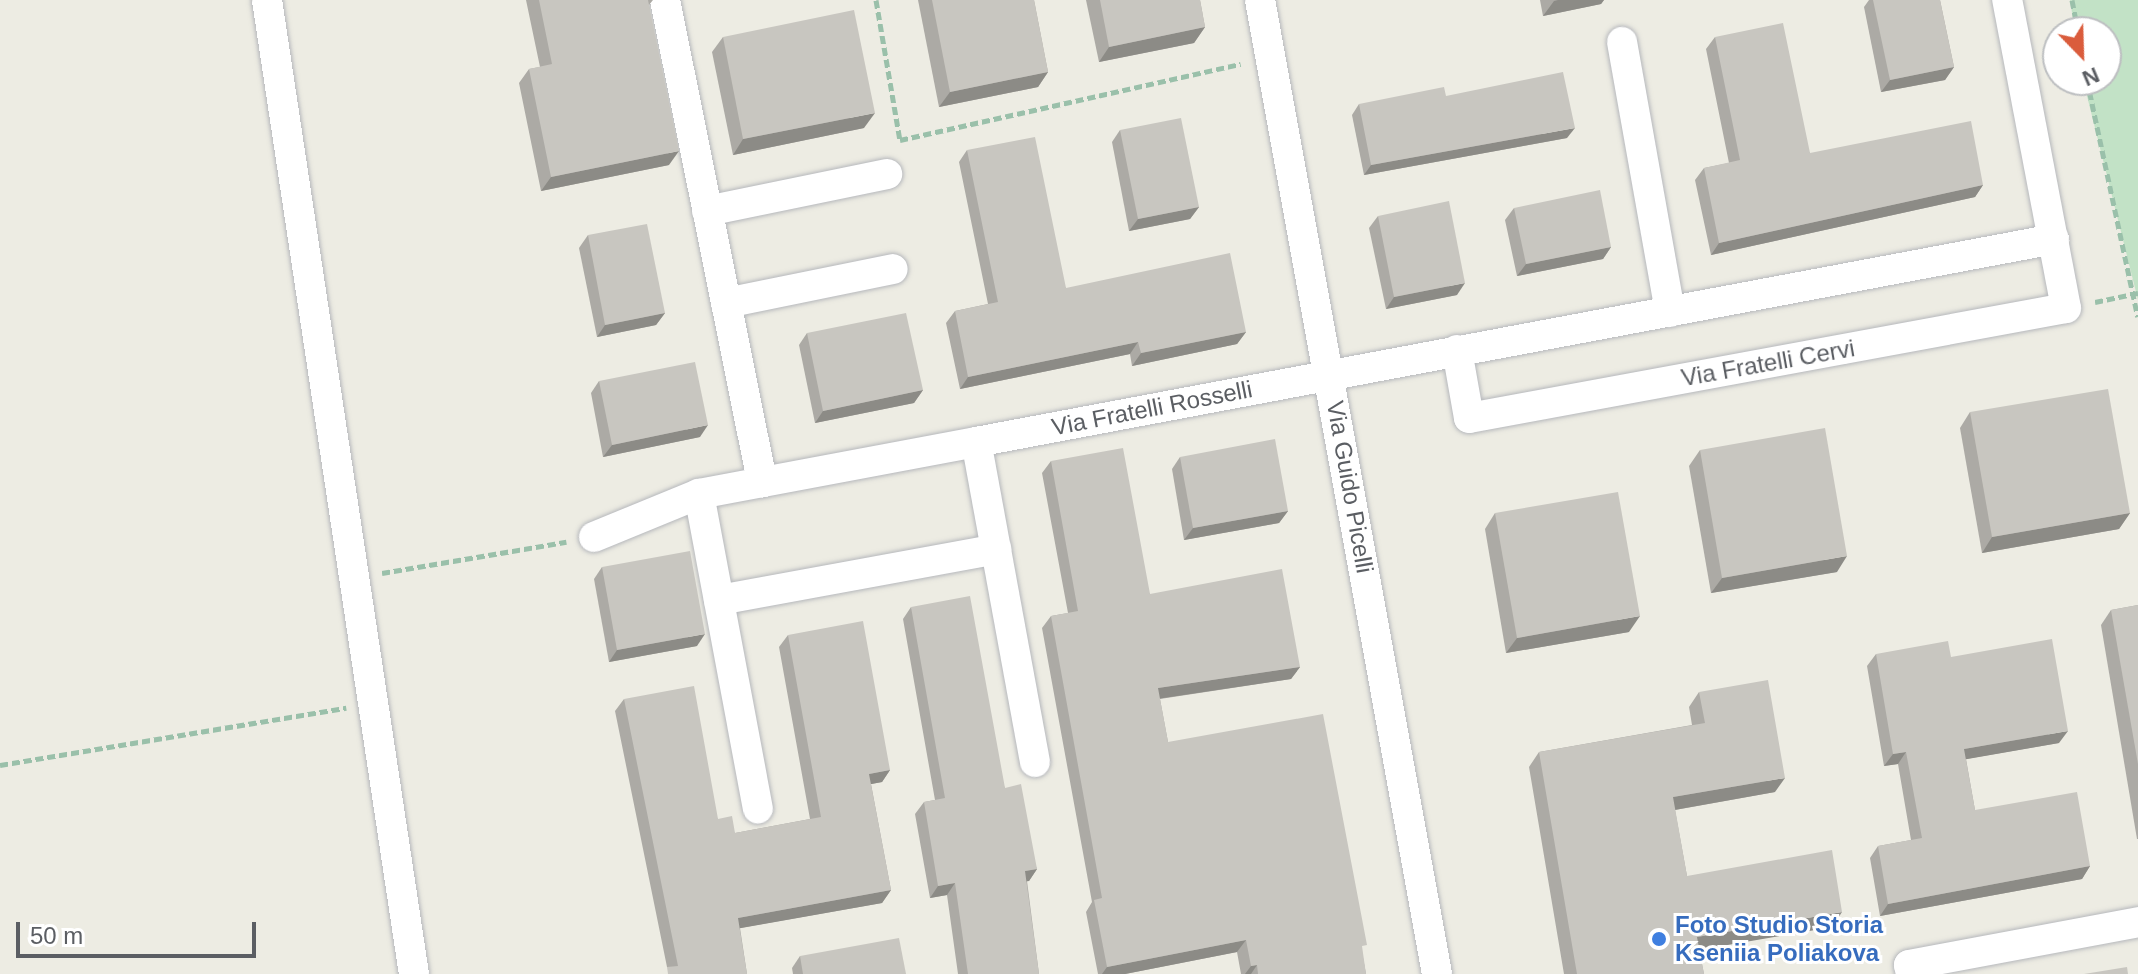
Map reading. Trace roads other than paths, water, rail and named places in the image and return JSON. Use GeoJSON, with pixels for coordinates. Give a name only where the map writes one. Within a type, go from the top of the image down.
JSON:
{"type":"FeatureCollection","features":[{"type":"Feature","properties":{"kind":"street"},"geometry":{"type":"LineString","coordinates":[[267,0],[349,579],[414,974]]}},
{"type":"Feature","properties":{"kind":"street"},"geometry":{"type":"LineString","coordinates":[[665,0],[762,482]]}},
{"type":"Feature","properties":{"kind":"street","name":"Via Guido Picelli"},"geometry":{"type":"LineString","coordinates":[[1260,0],[1437,974]]}},
{"type":"Feature","properties":{"kind":"street","name":"Via Fratelli Cervi"},"geometry":{"type":"LineString","coordinates":[[1457,350],[1469,418],[2066,308],[2007,0]]}},
{"type":"Feature","properties":{"kind":"street"},"geometry":{"type":"LineString","coordinates":[[1622,42],[1670,312]]}},
{"type":"Feature","properties":{"kind":"street"},"geometry":{"type":"LineString","coordinates":[[707,211],[887,174]]}},
{"type":"Feature","properties":{"kind":"street"},"geometry":{"type":"LineString","coordinates":[[1329,373],[2054,239]]}},
{"type":"Feature","properties":{"kind":"street"},"geometry":{"type":"LineString","coordinates":[[726,303],[893,269]]}},
{"type":"Feature","properties":{"kind":"street","name":"Via Fratelli Rosselli"},"geometry":{"type":"LineString","coordinates":[[594,537],[699,494],[1329,373]]}},
{"type":"Feature","properties":{"kind":"street"},"geometry":{"type":"LineString","coordinates":[[976,442],[1035,762]]}},
{"type":"Feature","properties":{"kind":"street"},"geometry":{"type":"LineString","coordinates":[[699,494],[758,809]]}},
{"type":"Feature","properties":{"kind":"street"},"geometry":{"type":"LineString","coordinates":[[719,600],[996,549]]}},
{"type":"Feature","properties":{"kind":"street"},"geometry":{"type":"LineString","coordinates":[[1911,974],[1909,965],[2138,922]]}},
{"type":"Feature","properties":{"kind":"place","name":"Foto Studio Storia Kseniia Poliakova"},"geometry":{"type":"Point","coordinates":[1659,939]}}]}
